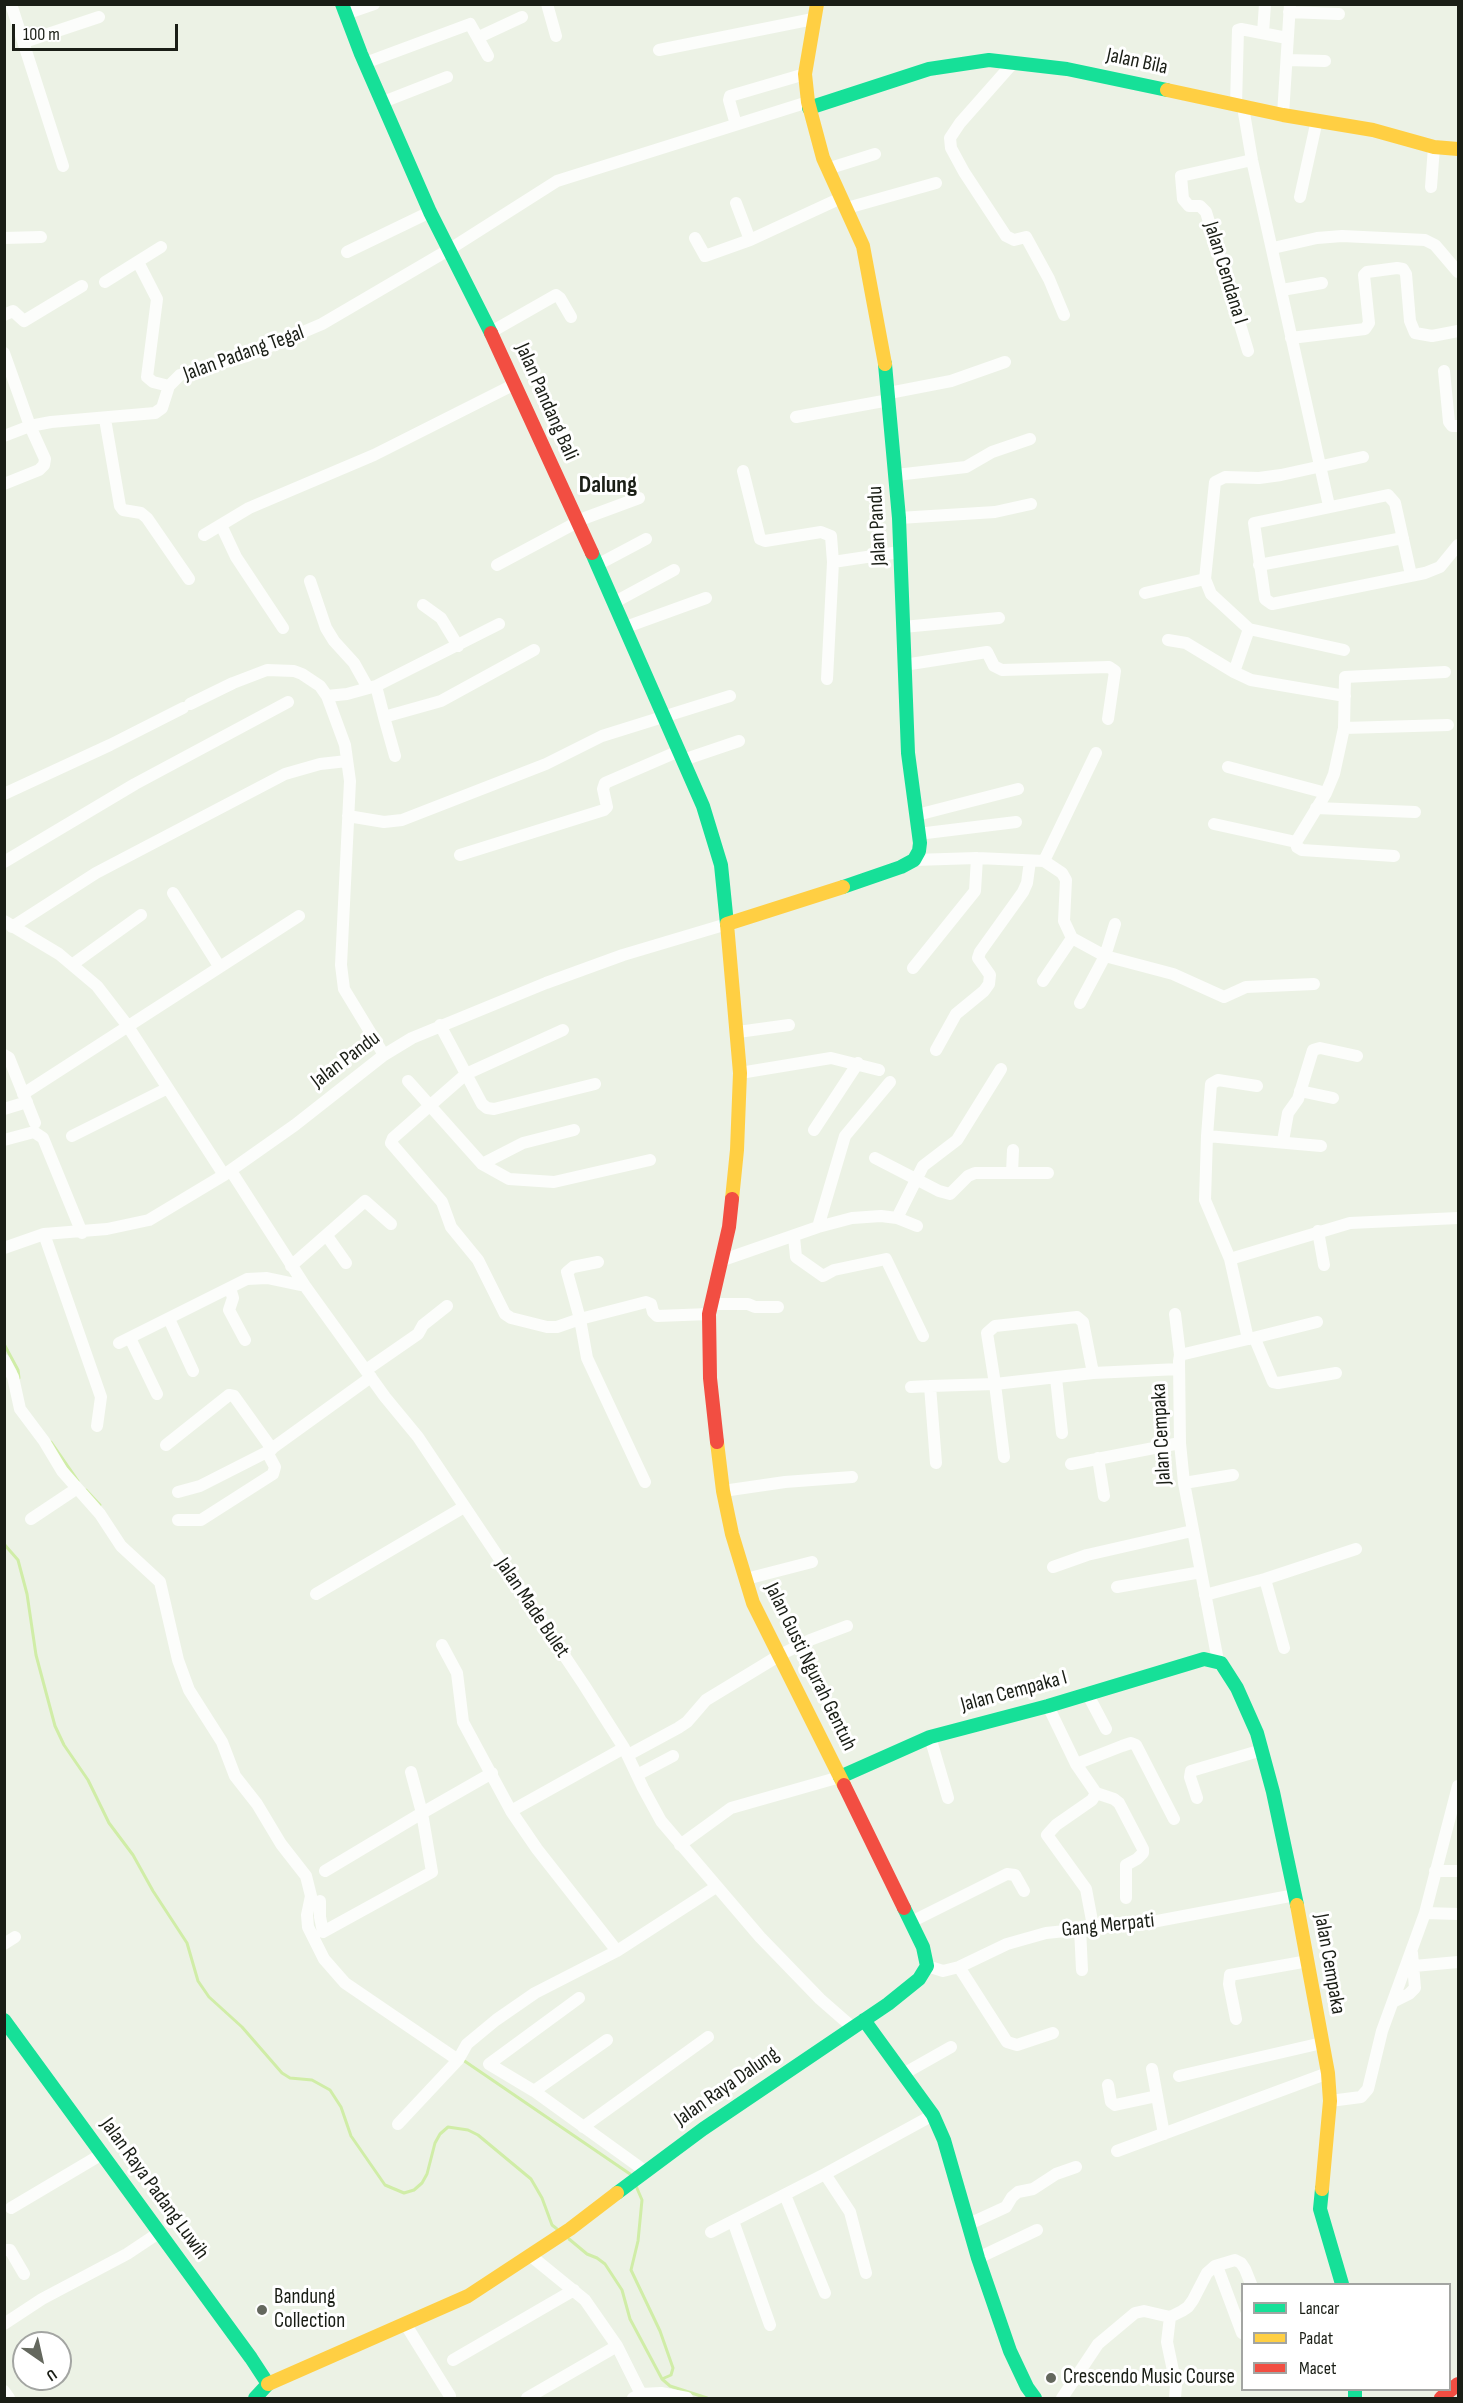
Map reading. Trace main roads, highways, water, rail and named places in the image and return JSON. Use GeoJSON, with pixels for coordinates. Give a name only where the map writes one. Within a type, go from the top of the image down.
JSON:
{"type":"FeatureCollection","features":[{"type":"Feature","properties":{"kind":"waterway"},"geometry":{"type":"LineString","coordinates":[[4,1344],[18,1370],[19,1378]]}},
{"type":"Feature","properties":{"kind":"waterway"},"geometry":{"type":"LineString","coordinates":[[51,1442],[78,1481]]}},
{"type":"Feature","properties":{"kind":"waterway"},"geometry":{"type":"LineString","coordinates":[[86,1490],[100,1505]]}},
{"type":"Feature","properties":{"kind":"waterway"},"geometry":{"type":"LineString","coordinates":[[4,1544],[18,1560],[27,1594],[36,1655],[55,1726],[64,1745],[88,1780],[109,1823],[133,1855],[187,1943],[198,1981],[209,1997],[242,2027],[282,2073],[290,2078],[312,2080],[330,2090],[341,2107],[351,2136],[385,2185],[404,2193],[414,2190],[427,2174],[435,2143],[440,2134],[448,2127],[468,2130],[478,2135],[531,2179],[542,2198],[552,2225],[557,2229]]}},
{"type":"Feature","properties":{"kind":"waterway"},"geometry":{"type":"LineString","coordinates":[[463,2060],[630,2174]]}},
{"type":"Feature","properties":{"kind":"waterway"},"geometry":{"type":"LineString","coordinates":[[636,2186],[642,2200],[638,2241],[631,2270],[660,2331],[673,2368],[671,2375],[662,2379]]}},
{"type":"Feature","properties":{"kind":"waterway"},"geometry":{"type":"LineString","coordinates":[[569,2239],[587,2254],[605,2264],[622,2290],[630,2319],[662,2379],[670,2386],[707,2398]]}},
{"type":"Feature","properties":{"kind":"place","name":"Bandung Collection"},"geometry":{"type":"Point","coordinates":[262,2310]}},
{"type":"Feature","properties":{"kind":"place","name":"Crescendo Music Course"},"geometry":{"type":"Point","coordinates":[1051,2378]}},
{"type":"Feature","properties":{"kind":"district","name":"Dalung"},"geometry":{"type":"Point","coordinates":[608,486]}}]}
